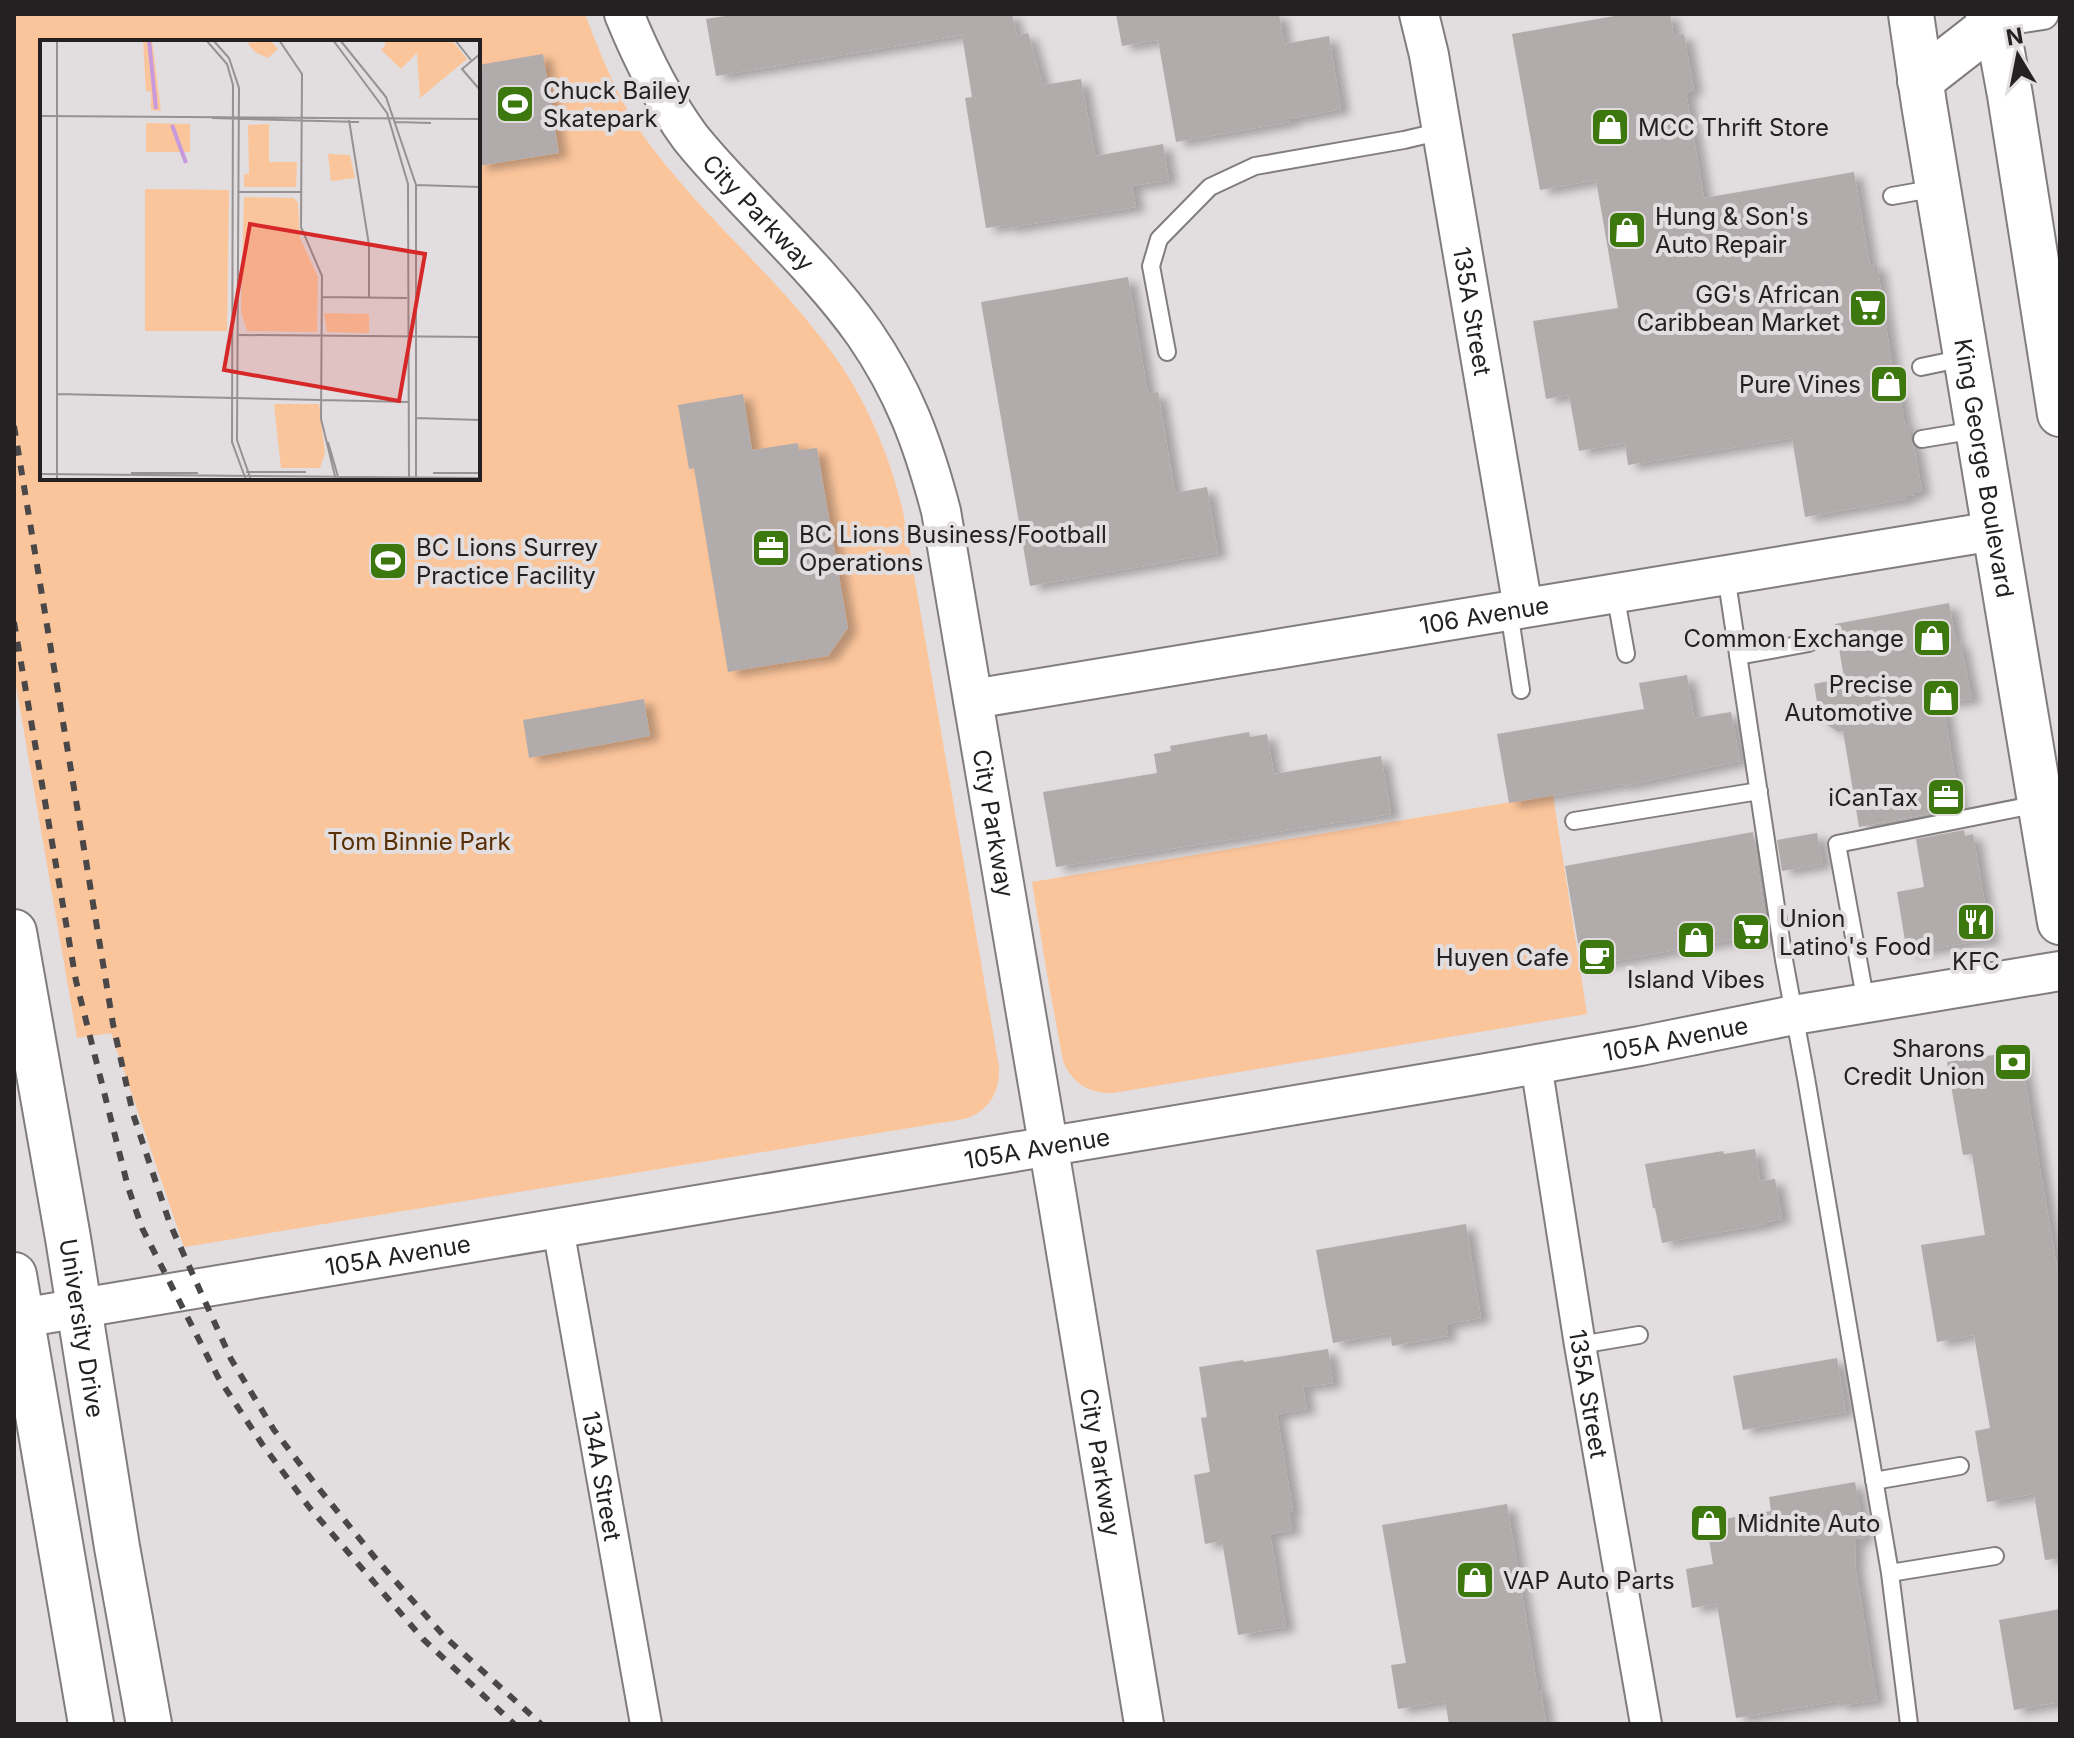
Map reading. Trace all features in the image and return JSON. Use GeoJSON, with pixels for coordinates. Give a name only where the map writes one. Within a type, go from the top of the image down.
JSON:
{"type":"FeatureCollection","features":[{"type":"Feature","properties":{"kind":"main road","name":"King George Boulevard"},"geometry":{"type":"LineString","coordinates":[[1911,14],[1937,188],[2060,922]]}},
{"type":"Feature","properties":{"kind":"main road"},"geometry":{"type":"LineString","coordinates":[[1920,81],[1993,16],[2013,111],[2060,414]]}},
{"type":"Feature","properties":{"kind":"main road","name":"University Drive"},"geometry":{"type":"LineString","coordinates":[[14,932],[149,1724]]}},
{"type":"Feature","properties":{"kind":"main road"},"geometry":{"type":"LineString","coordinates":[[14,1275],[18,1318],[91,1724]]}},
{"type":"Feature","properties":{"kind":"street","name":"City Parkway"},"geometry":{"type":"LineString","coordinates":[[624,14],[641,56],[691,139],[840,303],[868,340],[900,393],[928,462],[941,511],[1144,1724]]}},
{"type":"Feature","properties":{"kind":"street","name":"135A Street"},"geometry":{"type":"LineString","coordinates":[[1419,14],[1442,131],[1516,610]]}},
{"type":"Feature","properties":{"kind":"street"},"geometry":{"type":"LineString","coordinates":[[1993,16],[2043,14]]}},
{"type":"Feature","properties":{"kind":"street","name":"106 Avenue"},"geometry":{"type":"LineString","coordinates":[[973,699],[1994,531]]}},
{"type":"Feature","properties":{"kind":"street","name":"105A Avenue"},"geometry":{"type":"LineString","coordinates":[[18,1318],[1536,1064],[1794,1015],[2060,971]]}},
{"type":"Feature","properties":{"kind":"street","name":"135A Street"},"geometry":{"type":"LineString","coordinates":[[1536,1064],[1580,1345],[1646,1724]]}},
{"type":"Feature","properties":{"kind":"street","name":"134A Street"},"geometry":{"type":"LineString","coordinates":[[558,1228],[646,1724]]}},
{"type":"Feature","properties":{"kind":"lane"},"geometry":{"type":"LineString","coordinates":[[1167,352],[1151,266],[1159,239],[1210,187],[1255,166],[1442,131]]}},
{"type":"Feature","properties":{"kind":"lane"},"geometry":{"type":"LineString","coordinates":[[1892,196],[1937,188]]}},
{"type":"Feature","properties":{"kind":"lane"},"geometry":{"type":"LineString","coordinates":[[1921,367],[1966,358]]}},
{"type":"Feature","properties":{"kind":"lane"},"geometry":{"type":"LineString","coordinates":[[1922,439],[1978,429]]}},
{"type":"Feature","properties":{"kind":"lane"},"geometry":{"type":"LineString","coordinates":[[1726,575],[1784,960],[1890,1573],[1909,1724]]}},
{"type":"Feature","properties":{"kind":"lane"},"geometry":{"type":"LineString","coordinates":[[1615,593],[1626,654]]}},
{"type":"Feature","properties":{"kind":"lane"},"geometry":{"type":"LineString","coordinates":[[1516,610],[1521,690]]}},
{"type":"Feature","properties":{"kind":"lane"},"geometry":{"type":"LineString","coordinates":[[1738,656],[1809,643]]}},
{"type":"Feature","properties":{"kind":"lane"},"geometry":{"type":"LineString","coordinates":[[1574,821],[1759,791]]}},
{"type":"Feature","properties":{"kind":"lane"},"geometry":{"type":"LineString","coordinates":[[1866,1003],[1837,844],[2040,804]]}},
{"type":"Feature","properties":{"kind":"lane"},"geometry":{"type":"LineString","coordinates":[[1580,1345],[1639,1335]]}},
{"type":"Feature","properties":{"kind":"lane"},"geometry":{"type":"LineString","coordinates":[[1874,1481],[1960,1466]]}},
{"type":"Feature","properties":{"kind":"lane"},"geometry":{"type":"LineString","coordinates":[[1890,1573],[1995,1556]]}},
{"type":"Feature","properties":{"kind":"green space","name":"Tom Binnie Park"},"geometry":{"type":"Polygon","coordinates":[[[14,14],[585,14],[614,84],[632,118],[676,177],[817,333],[859,396],[885,452],[903,511],[999,1067],[995,1093],[986,1106],[964,1119],[184,1247],[111,1033],[77,1038],[14,674],[14,14]]]}},
{"type":"Feature","properties":{"kind":"green space"},"geometry":{"type":"Polygon","coordinates":[[[1553,795],[1587,1014],[1113,1093],[1096,1092],[1082,1086],[1067,1069],[1063,1061],[1032,882],[1553,795]]]}},
{"type":"Feature","properties":{"kind":"building"},"geometry":{"type":"Polygon","coordinates":[[[738,14],[1012,14],[1017,36],[1028,33],[1043,85],[1081,79],[1095,156],[1163,144],[1169,180],[1132,186],[1136,207],[1007,228],[1007,225],[986,228],[965,98],[972,97],[962,35],[716,76],[706,19],[738,14]]]}},
{"type":"Feature","properties":{"kind":"building"},"geometry":{"type":"Polygon","coordinates":[[[1116,14],[1279,14],[1284,44],[1329,36],[1341,109],[1290,119],[1290,122],[1176,142],[1158,40],[1122,46],[1116,14]]]}},
{"type":"Feature","properties":{"kind":"building"},"geometry":{"type":"Polygon","coordinates":[[[1626,14],[1670,14],[1674,36],[1684,34],[1694,90],[1686,92],[1704,198],[1854,172],[1870,266],[1877,264],[1896,392],[1899,391],[1905,426],[1911,425],[1911,442],[1922,491],[1914,492],[1907,499],[1805,517],[1792,438],[1628,465],[1625,443],[1579,451],[1569,395],[1546,399],[1533,321],[1618,308],[1596,180],[1540,190],[1512,34],[1626,14]]]}},
{"type":"Feature","properties":{"kind":"building","name":"Chuck Bailey Skatepark"},"geometry":{"type":"Polygon","coordinates":[[[543,54],[559,153],[480,166],[480,65],[543,54]]]}},
{"type":"Feature","properties":{"kind":"building"},"geometry":{"type":"Polygon","coordinates":[[[1128,277],[1148,394],[1158,392],[1175,493],[1207,487],[1218,553],[1030,586],[981,302],[1128,277]]]}},
{"type":"Feature","properties":{"kind":"building","name":"BC Lions Business/Football Operations"},"geometry":{"type":"Polygon","coordinates":[[[743,394],[752,450],[798,443],[799,450],[817,448],[848,628],[828,656],[728,672],[694,468],[689,469],[678,405],[743,394]]]}},
{"type":"Feature","properties":{"kind":"building"},"geometry":{"type":"Polygon","coordinates":[[[1949,603],[1972,699],[1943,703],[1960,808],[1859,827],[1843,731],[1838,732],[1820,720],[1814,684],[1844,678],[1835,624],[1949,603]]]}},
{"type":"Feature","properties":{"kind":"building"},"geometry":{"type":"Polygon","coordinates":[[[1687,675],[1694,718],[1731,712],[1740,761],[1623,786],[1509,803],[1497,734],[1644,709],[1639,683],[1687,675]]]}},
{"type":"Feature","properties":{"kind":"building"},"geometry":{"type":"Polygon","coordinates":[[[644,699],[650,736],[529,758],[523,720],[644,699]]]}},
{"type":"Feature","properties":{"kind":"building"},"geometry":{"type":"Polygon","coordinates":[[[1249,732],[1250,737],[1267,734],[1274,774],[1381,756],[1391,814],[1056,867],[1043,792],[1157,773],[1154,754],[1171,751],[1170,746],[1249,732]]]}},
{"type":"Feature","properties":{"kind":"building"},"geometry":{"type":"Polygon","coordinates":[[[1964,830],[1965,836],[1973,834],[1991,939],[1907,953],[1897,892],[1924,887],[1916,839],[1964,830]]]}},
{"type":"Feature","properties":{"kind":"building"},"geometry":{"type":"Polygon","coordinates":[[[1753,832],[1768,938],[1737,944],[1736,939],[1582,967],[1565,866],[1753,832]]]}},
{"type":"Feature","properties":{"kind":"building"},"geometry":{"type":"Polygon","coordinates":[[[1817,833],[1823,864],[1782,871],[1777,840],[1817,833]]]}},
{"type":"Feature","properties":{"kind":"building"},"geometry":{"type":"Polygon","coordinates":[[[2020,1051],[2060,1285],[2060,1558],[2045,1560],[2034,1494],[1987,1502],[1975,1431],[1990,1428],[1974,1335],[1937,1342],[1921,1245],[1985,1235],[1972,1154],[1963,1155],[1947,1062],[2020,1051]]]}},
{"type":"Feature","properties":{"kind":"building"},"geometry":{"type":"Polygon","coordinates":[[[1755,1149],[1760,1181],[1775,1179],[1782,1219],[1662,1243],[1645,1164],[1755,1149]]]}},
{"type":"Feature","properties":{"kind":"building"},"geometry":{"type":"Polygon","coordinates":[[[1466,1224],[1481,1318],[1446,1324],[1448,1336],[1392,1346],[1390,1333],[1333,1343],[1316,1250],[1466,1224]]]}},
{"type":"Feature","properties":{"kind":"building"},"geometry":{"type":"Polygon","coordinates":[[[1328,1349],[1333,1383],[1303,1387],[1307,1409],[1277,1414],[1293,1511],[1289,1512],[1292,1530],[1270,1534],[1286,1627],[1238,1635],[1222,1541],[1205,1544],[1194,1475],[1210,1472],[1201,1418],[1207,1417],[1199,1367],[1328,1349]]]}},
{"type":"Feature","properties":{"kind":"building"},"geometry":{"type":"Polygon","coordinates":[[[1837,1358],[1846,1412],[1743,1430],[1733,1376],[1837,1358]]]}},
{"type":"Feature","properties":{"kind":"building"},"geometry":{"type":"Polygon","coordinates":[[[1855,1482],[1865,1538],[1856,1539],[1855,1565],[1877,1700],[1839,1706],[1838,1701],[1736,1718],[1717,1604],[1692,1608],[1686,1569],[1713,1564],[1706,1522],[1771,1511],[1769,1497],[1855,1482]]]}},
{"type":"Feature","properties":{"kind":"building"},"geometry":{"type":"Polygon","coordinates":[[[1507,1504],[1546,1724],[1449,1724],[1445,1701],[1398,1709],[1391,1665],[1406,1663],[1382,1525],[1507,1504]]]}},
{"type":"Feature","properties":{"kind":"building"},"geometry":{"type":"Polygon","coordinates":[[[2060,1609],[2060,1702],[2014,1710],[1999,1620],[2060,1609]]]}},
{"type":"Feature","properties":{"kind":"railway"},"geometry":{"type":"LineString","coordinates":[[14,426],[113,1024],[133,1114],[170,1224],[231,1359],[274,1430],[376,1559],[444,1636],[541,1724]]}},
{"type":"Feature","properties":{"kind":"railway"},"geometry":{"type":"LineString","coordinates":[[14,622],[76,981],[128,1187],[142,1228],[218,1377],[309,1507],[423,1639],[514,1724]]}},
{"type":"Feature","properties":{"kind":"place","name":"Chuck Bailey Skatepark"},"geometry":{"type":"Point","coordinates":[515,104]}},
{"type":"Feature","properties":{"kind":"place","name":"MCC Thrift Store"},"geometry":{"type":"Point","coordinates":[1610,127]}},
{"type":"Feature","properties":{"kind":"place","name":"Hung & Son's Auto Repair"},"geometry":{"type":"Point","coordinates":[1627,230]}},
{"type":"Feature","properties":{"kind":"place","name":"GG's African Caribbean Market"},"geometry":{"type":"Point","coordinates":[1868,308]}},
{"type":"Feature","properties":{"kind":"place","name":"Pure Vines"},"geometry":{"type":"Point","coordinates":[1889,384]}},
{"type":"Feature","properties":{"kind":"place","name":"BC Lions Business/Football Operations"},"geometry":{"type":"Point","coordinates":[771,548]}},
{"type":"Feature","properties":{"kind":"place","name":"BC Lions Surrey Practice Facility"},"geometry":{"type":"Point","coordinates":[388,561]}},
{"type":"Feature","properties":{"kind":"place","name":"Common Exchange"},"geometry":{"type":"Point","coordinates":[1932,638]}},
{"type":"Feature","properties":{"kind":"place","name":"Precise Automotive"},"geometry":{"type":"Point","coordinates":[1941,698]}},
{"type":"Feature","properties":{"kind":"place","name":"iCanTax"},"geometry":{"type":"Point","coordinates":[1946,797]}},
{"type":"Feature","properties":{"kind":"place","name":"KFC"},"geometry":{"type":"Point","coordinates":[1976,922]}},
{"type":"Feature","properties":{"kind":"place","name":"Union Latino's Food"},"geometry":{"type":"Point","coordinates":[1751,932]}},
{"type":"Feature","properties":{"kind":"place","name":"Island Vibes"},"geometry":{"type":"Point","coordinates":[1696,940]}},
{"type":"Feature","properties":{"kind":"place","name":"Huyen Cafe"},"geometry":{"type":"Point","coordinates":[1597,957]}},
{"type":"Feature","properties":{"kind":"place","name":"Sharons Credit Union"},"geometry":{"type":"Point","coordinates":[2013,1062]}},
{"type":"Feature","properties":{"kind":"place","name":"Midnite Auto"},"geometry":{"type":"Point","coordinates":[1709,1523]}},
{"type":"Feature","properties":{"kind":"place","name":"VAP Auto Parts"},"geometry":{"type":"Point","coordinates":[1475,1580]}}]}
